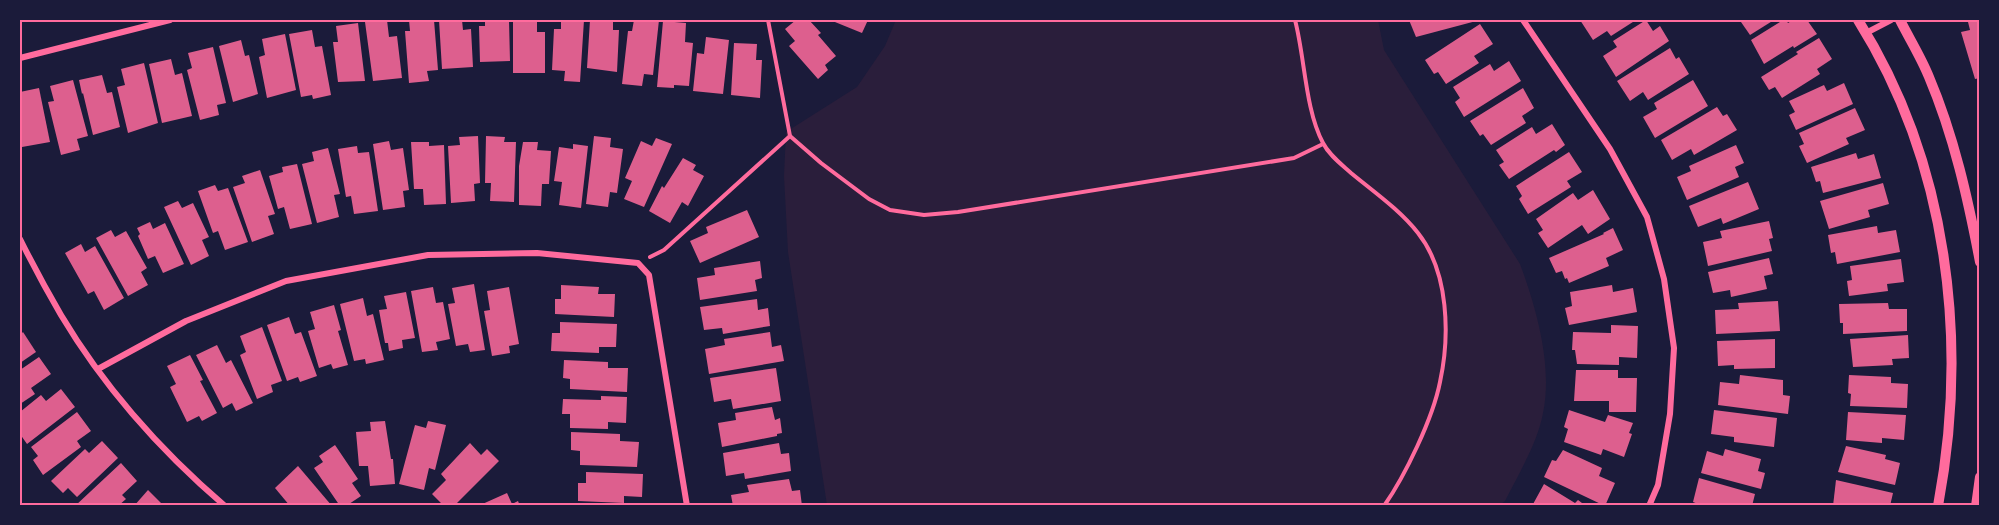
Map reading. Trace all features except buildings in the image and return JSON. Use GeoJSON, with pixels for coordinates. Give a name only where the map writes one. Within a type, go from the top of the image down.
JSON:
{"type":"FeatureCollection","features":[{"type":"Feature","properties":{"kind":"street"},"geometry":{"type":"LineString","coordinates":[[20,58],[170,20]]}},
{"type":"Feature","properties":{"kind":"street"},"geometry":{"type":"LineString","coordinates":[[1522,20],[1610,149],[1637,197],[1647,217],[1664,279],[1674,348],[1670,414],[1658,485],[1649,506]]}},
{"type":"Feature","properties":{"kind":"street"},"geometry":{"type":"LineString","coordinates":[[1858,20],[1894,87],[1919,154],[1935,210],[1947,276],[1952,347],[1951,404],[1938,506]]}},
{"type":"Feature","properties":{"kind":"street"},"geometry":{"type":"LineString","coordinates":[[1866,33],[1891,20]]}},
{"type":"Feature","properties":{"kind":"street"},"geometry":{"type":"LineString","coordinates":[[1899,20],[1929,76],[1954,148],[1970,208],[1980,262]]}},
{"type":"Feature","properties":{"kind":"street"},"geometry":{"type":"LineString","coordinates":[[20,239],[62,317],[98,369],[143,426],[225,506]]}},
{"type":"Feature","properties":{"kind":"street"},"geometry":{"type":"LineString","coordinates":[[98,369],[186,321],[286,281],[428,255],[537,253],[638,263],[649,275],[687,506]]}},
{"type":"Feature","properties":{"kind":"street"},"geometry":{"type":"LineString","coordinates":[[1976,506],[1980,477]]}},
{"type":"Feature","properties":{"kind":"path"},"geometry":{"type":"LineString","coordinates":[[768,20],[790,136],[869,199],[890,210],[924,216],[958,212],[1294,158],[1323,144]]}},
{"type":"Feature","properties":{"kind":"path"},"geometry":{"type":"LineString","coordinates":[[1295,20],[1313,115],[1323,144],[1339,163],[1396,210],[1418,233],[1430,251],[1437,269],[1442,294],[1445,339],[1440,384],[1414,453],[1384,506]]}},
{"type":"Feature","properties":{"kind":"path"},"geometry":{"type":"LineString","coordinates":[[638,263],[664,250],[790,136]]}},
{"type":"Feature","properties":{"kind":"shaded area"},"geometry":{"type":"Polygon","coordinates":[[[896,20],[1378,20],[1384,50],[1520,264],[1532,299],[1544,357],[1546,395],[1532,447],[1505,501],[1500,505],[827,505],[788,252],[784,176],[786,132],[857,87],[885,46],[896,20]]]}}]}
